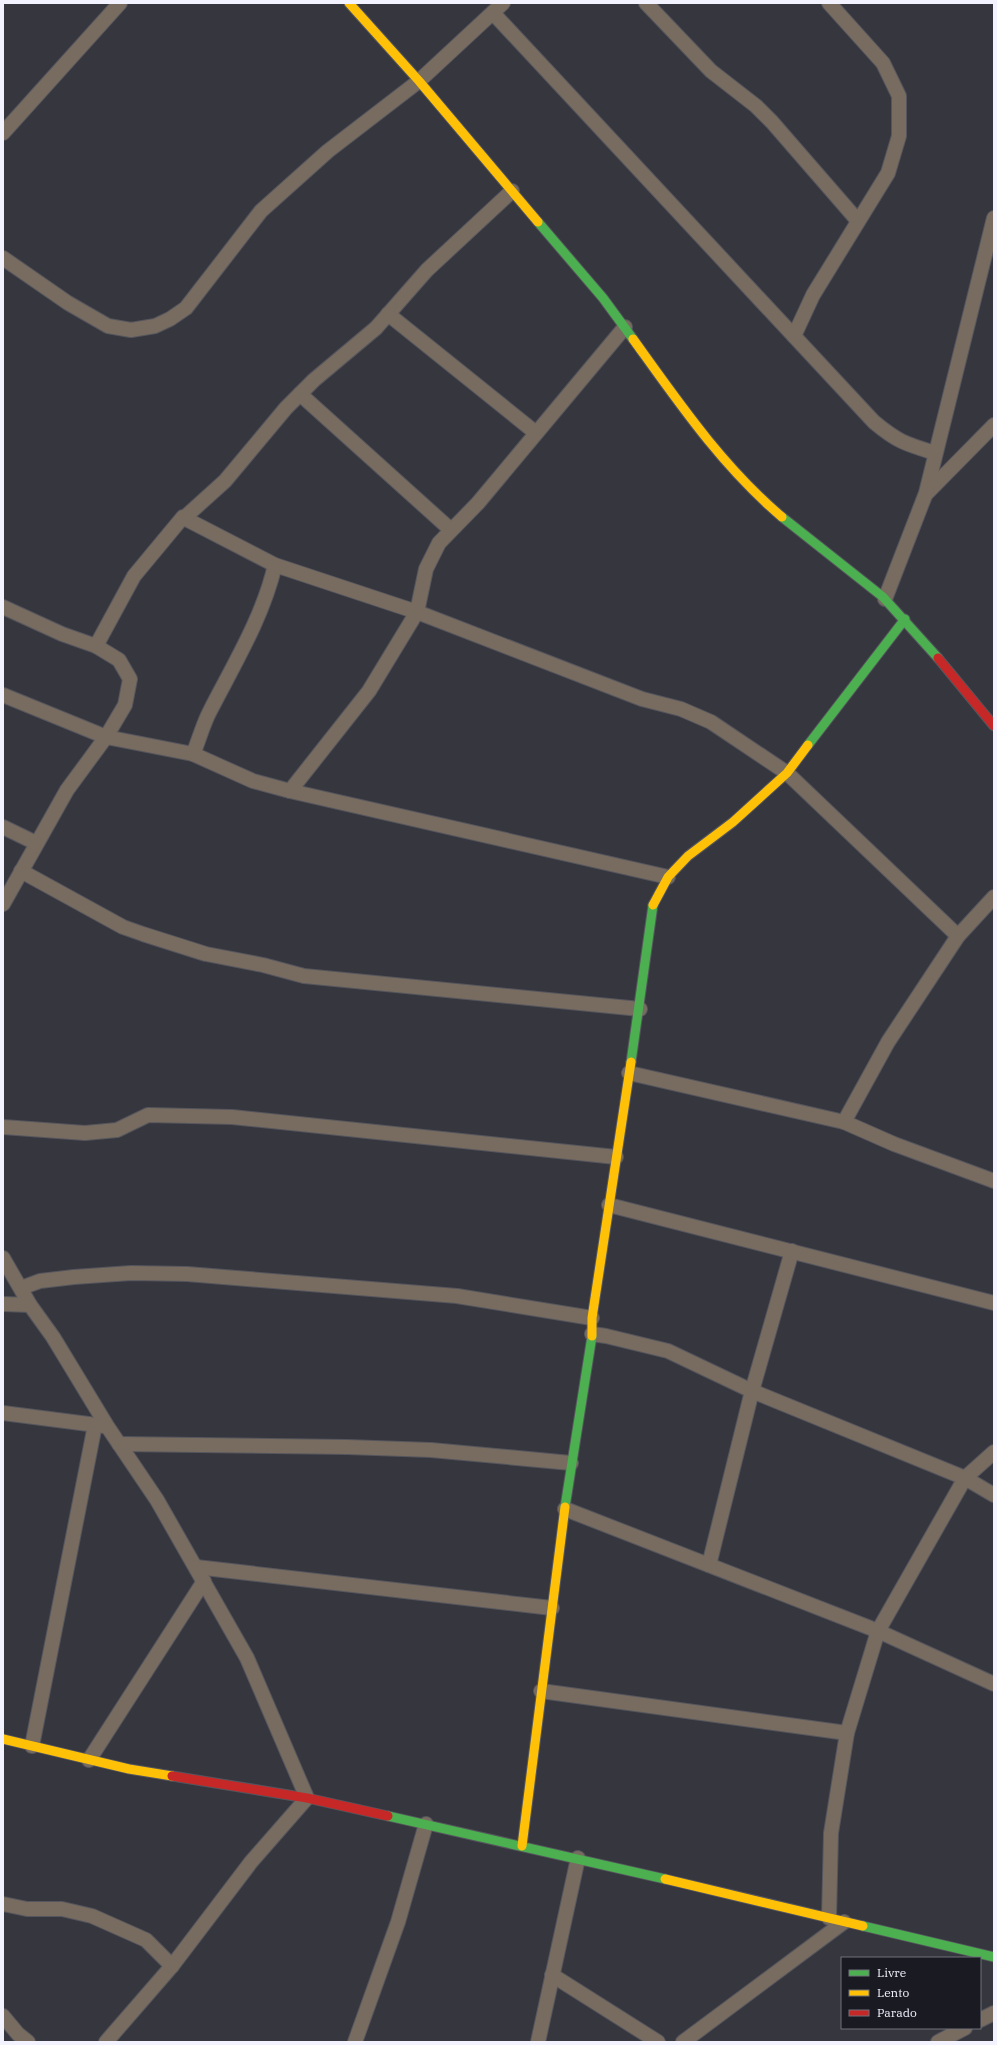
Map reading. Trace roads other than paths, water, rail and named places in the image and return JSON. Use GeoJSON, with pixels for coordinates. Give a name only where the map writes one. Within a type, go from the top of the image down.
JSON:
{"type":"FeatureCollection","features":[{"type":"Feature","properties":{"kind":"street"},"geometry":{"type":"LineString","coordinates":[[3,134],[120,3]]}},
{"type":"Feature","properties":{"kind":"street"},"geometry":{"type":"LineString","coordinates":[[349,3],[419,81],[626,327],[673,397],[721,458],[745,484],[886,599],[994,725]]}},
{"type":"Feature","properties":{"kind":"street"},"geometry":{"type":"LineString","coordinates":[[3,258],[68,303],[108,326],[131,330],[155,326],[170,319],[186,308],[261,211],[328,151],[419,81],[503,3]]}},
{"type":"Feature","properties":{"kind":"street"},"geometry":{"type":"LineString","coordinates":[[646,3],[711,71],[756,106],[772,122],[858,221]]}},
{"type":"Feature","properties":{"kind":"street"},"geometry":{"type":"LineString","coordinates":[[794,336],[813,296],[888,173],[899,136],[898,96],[883,63],[829,3]]}},
{"type":"Feature","properties":{"kind":"street"},"geometry":{"type":"LineString","coordinates":[[493,13],[874,422],[903,444],[935,453]]}},
{"type":"Feature","properties":{"kind":"street"},"geometry":{"type":"LineString","coordinates":[[96,646],[134,576],[170,531],[183,517],[184,518],[225,481],[286,408],[314,380],[376,328],[427,270],[512,191]]}},
{"type":"Feature","properties":{"kind":"street"},"geometry":{"type":"LineString","coordinates":[[886,599],[926,493],[994,218]]}},
{"type":"Feature","properties":{"kind":"street"},"geometry":{"type":"LineString","coordinates":[[388,314],[536,433]]}},
{"type":"Feature","properties":{"kind":"street"},"geometry":{"type":"LineString","coordinates":[[290,791],[369,691],[417,612],[426,569],[439,543],[478,503],[626,327]]}},
{"type":"Feature","properties":{"kind":"street"},"geometry":{"type":"LineString","coordinates":[[300,394],[451,530]]}},
{"type":"Feature","properties":{"kind":"street"},"geometry":{"type":"LineString","coordinates":[[926,493],[994,424]]}},
{"type":"Feature","properties":{"kind":"street"},"geometry":{"type":"LineString","coordinates":[[184,518],[275,565],[417,612],[642,699],[681,709],[711,722],[787,773],[958,936]]}},
{"type":"Feature","properties":{"kind":"street"},"geometry":{"type":"LineString","coordinates":[[193,754],[209,713],[244,647],[271,584],[275,565]]}},
{"type":"Feature","properties":{"kind":"street"},"geometry":{"type":"LineString","coordinates":[[3,607],[62,634],[96,646],[119,660],[130,680],[125,705],[106,737],[67,790],[3,904]]}},
{"type":"Feature","properties":{"kind":"street"},"geometry":{"type":"LineString","coordinates":[[522,1846],[571,1463],[592,1334],[592,1318],[640,1009],[654,905],[668,877],[688,856],[733,822],[787,773],[905,620]]}},
{"type":"Feature","properties":{"kind":"street"},"geometry":{"type":"LineString","coordinates":[[3,695],[106,737],[193,754],[253,781],[290,791],[668,877]]}},
{"type":"Feature","properties":{"kind":"street"},"geometry":{"type":"LineString","coordinates":[[3,827],[36,843]]}},
{"type":"Feature","properties":{"kind":"street"},"geometry":{"type":"LineString","coordinates":[[21,871],[123,927],[206,954],[263,965],[304,976],[640,1009]]}},
{"type":"Feature","properties":{"kind":"street"},"geometry":{"type":"LineString","coordinates":[[844,1122],[888,1042],[958,936],[994,897]]}},
{"type":"Feature","properties":{"kind":"street"},"geometry":{"type":"LineString","coordinates":[[629,1073],[844,1122],[894,1144],[994,1181]]}},
{"type":"Feature","properties":{"kind":"street"},"geometry":{"type":"LineString","coordinates":[[3,1127],[85,1133],[117,1130],[148,1115],[232,1117],[616,1157]]}},
{"type":"Feature","properties":{"kind":"street"},"geometry":{"type":"LineString","coordinates":[[609,1205],[994,1303]]}},
{"type":"Feature","properties":{"kind":"street"},"geometry":{"type":"LineString","coordinates":[[709,1565],[752,1391],[792,1251]]}},
{"type":"Feature","properties":{"kind":"street"},"geometry":{"type":"LineString","coordinates":[[3,1258],[30,1305],[53,1337],[101,1425],[119,1444],[157,1500],[204,1581],[247,1658],[307,1798]]}},
{"type":"Feature","properties":{"kind":"street"},"geometry":{"type":"LineString","coordinates":[[21,1288],[40,1281],[81,1277],[131,1273],[187,1274],[457,1296],[592,1318]]}},
{"type":"Feature","properties":{"kind":"street"},"geometry":{"type":"LineString","coordinates":[[3,1304],[30,1305]]}},
{"type":"Feature","properties":{"kind":"street"},"geometry":{"type":"LineString","coordinates":[[592,1334],[668,1351],[752,1391],[965,1478],[994,1495]]}},
{"type":"Feature","properties":{"kind":"street"},"geometry":{"type":"LineString","coordinates":[[3,1413],[101,1425]]}},
{"type":"Feature","properties":{"kind":"street"},"geometry":{"type":"LineString","coordinates":[[32,1746],[101,1425]]}},
{"type":"Feature","properties":{"kind":"street"},"geometry":{"type":"LineString","coordinates":[[119,1444],[347,1447],[431,1450],[571,1463]]}},
{"type":"Feature","properties":{"kind":"street"},"geometry":{"type":"LineString","coordinates":[[829,1918],[831,1834],[847,1733],[878,1631],[965,1478],[994,1452]]}},
{"type":"Feature","properties":{"kind":"street"},"geometry":{"type":"LineString","coordinates":[[565,1509],[878,1631],[994,1684]]}},
{"type":"Feature","properties":{"kind":"street"},"geometry":{"type":"LineString","coordinates":[[196,1567],[552,1608]]}},
{"type":"Feature","properties":{"kind":"street"},"geometry":{"type":"LineString","coordinates":[[89,1760],[204,1581]]}},
{"type":"Feature","properties":{"kind":"street"},"geometry":{"type":"LineString","coordinates":[[541,1691],[847,1733]]}},
{"type":"Feature","properties":{"kind":"street"},"geometry":{"type":"LineString","coordinates":[[3,1739],[129,1769],[307,1798],[426,1824],[578,1858],[994,1957]]}},
{"type":"Feature","properties":{"kind":"street"},"geometry":{"type":"LineString","coordinates":[[106,2042],[172,1966],[251,1862],[307,1798]]}},
{"type":"Feature","properties":{"kind":"street"},"geometry":{"type":"LineString","coordinates":[[355,2042],[398,1922],[426,1824]]}},
{"type":"Feature","properties":{"kind":"street"},"geometry":{"type":"LineString","coordinates":[[538,2042],[578,1858]]}},
{"type":"Feature","properties":{"kind":"street"},"geometry":{"type":"LineString","coordinates":[[3,1904],[27,1909],[62,1909],[92,1916],[146,1940],[172,1966]]}},
{"type":"Feature","properties":{"kind":"street"},"geometry":{"type":"LineString","coordinates":[[682,2042],[844,1922]]}},
{"type":"Feature","properties":{"kind":"street"},"geometry":{"type":"LineString","coordinates":[[552,1975],[658,2042]]}},
{"type":"Feature","properties":{"kind":"street"},"geometry":{"type":"LineString","coordinates":[[981,2020],[994,2013]]}},
{"type":"Feature","properties":{"kind":"street"},"geometry":{"type":"LineString","coordinates":[[3,2016],[18,2034],[28,2042]]}},
{"type":"Feature","properties":{"kind":"street"},"geometry":{"type":"LineString","coordinates":[[938,2042],[963,2029]]}}]}
